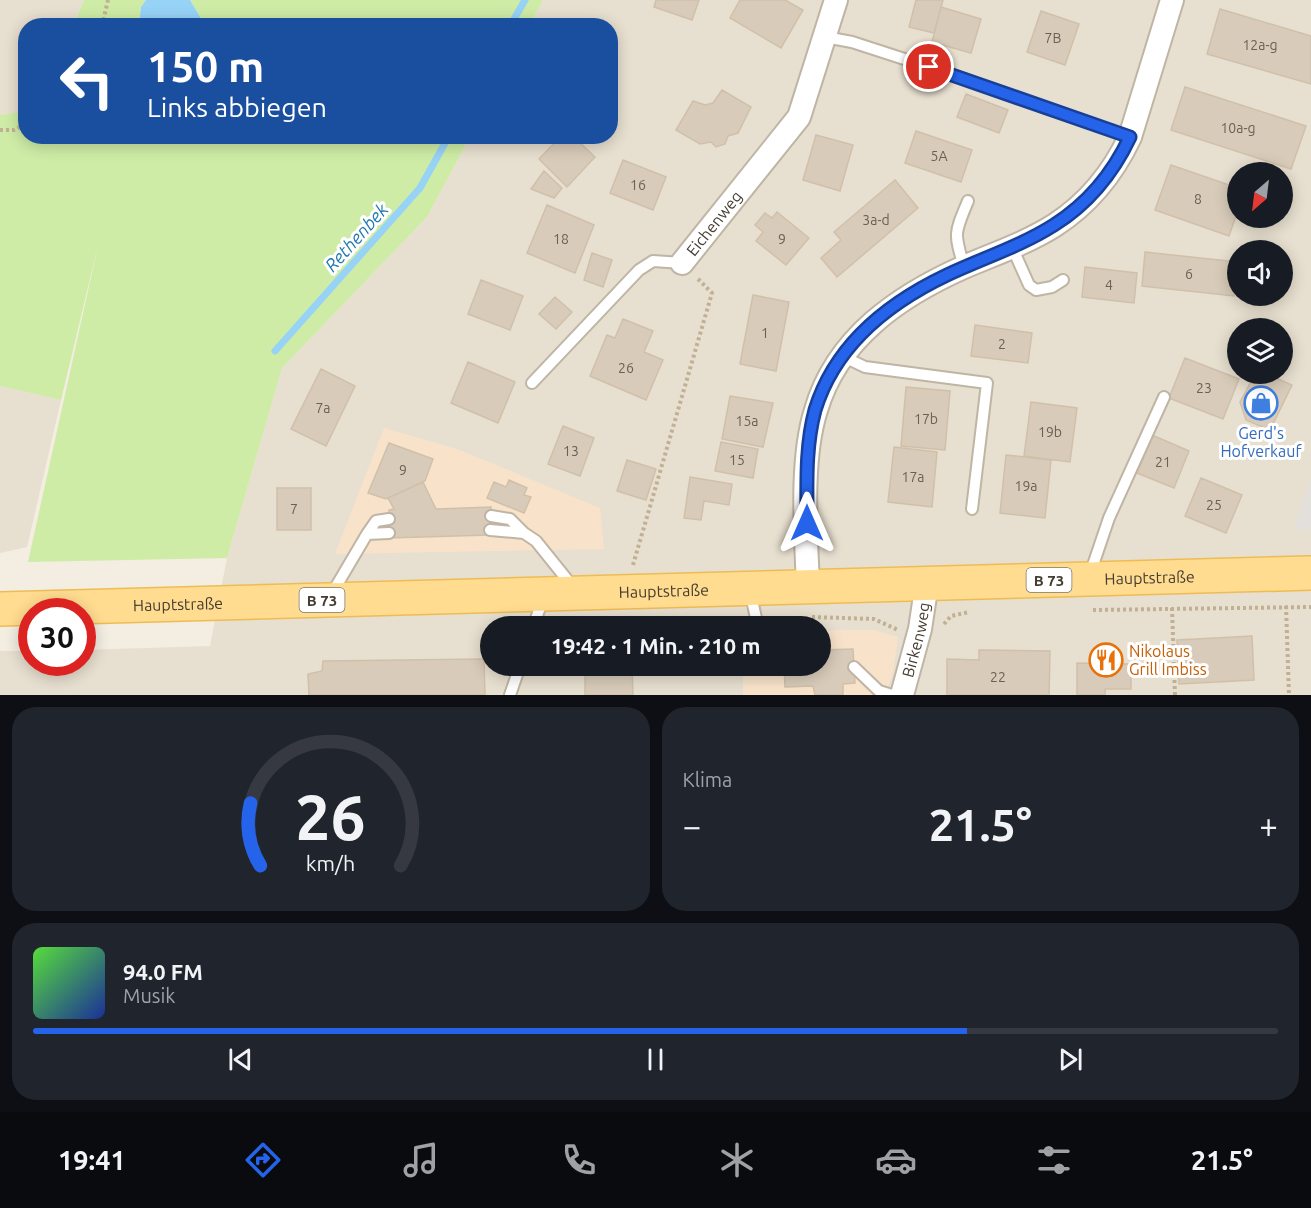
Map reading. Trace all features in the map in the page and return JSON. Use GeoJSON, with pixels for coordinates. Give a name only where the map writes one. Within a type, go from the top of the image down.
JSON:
{"type":"FeatureCollection","features":[{"type":"Feature","properties":{"kind":"main road","name":"Hauptstraße"},"geometry":{"type":"LineString","coordinates":[[9,609],[1298,574]]}},
{"type":"Feature","properties":{"kind":"street","name":"Eichenweg"},"geometry":{"type":"LineString","coordinates":[[682,263],[799,117],[836,0]]}},
{"type":"Feature","properties":{"kind":"street"},"geometry":{"type":"LineString","coordinates":[[808,586],[809,442],[822,393],[842,356],[860,334],[886,311],[928,285],[1054,225],[1084,202],[1111,172],[1130,137],[1172,0]]}},
{"type":"Feature","properties":{"kind":"street","name":"Birkenweg"},"geometry":{"type":"LineString","coordinates":[[902,695],[920,629],[927,583]]}},
{"type":"Feature","properties":{"kind":"lane"},"geometry":{"type":"LineString","coordinates":[[825,37],[852,42],[918,63],[1130,137]]}},
{"type":"Feature","properties":{"kind":"lane"},"geometry":{"type":"LineString","coordinates":[[964,267],[956,231],[968,201]]}},
{"type":"Feature","properties":{"kind":"lane"},"geometry":{"type":"LineString","coordinates":[[1012,246],[1029,285],[1036,290],[1052,287],[1063,280]]}},
{"type":"Feature","properties":{"kind":"lane"},"geometry":{"type":"LineString","coordinates":[[532,383],[639,270],[653,261],[682,263]]}},
{"type":"Feature","properties":{"kind":"lane"},"geometry":{"type":"LineString","coordinates":[[842,356],[865,367],[987,383],[972,509]]}},
{"type":"Feature","properties":{"kind":"lane"},"geometry":{"type":"LineString","coordinates":[[1089,580],[1109,518],[1164,397]]}},
{"type":"Feature","properties":{"kind":"lane"},"geometry":{"type":"LineString","coordinates":[[491,516],[510,519],[536,541],[561,593],[542,616]]}},
{"type":"Feature","properties":{"kind":"lane"},"geometry":{"type":"LineString","coordinates":[[328,600],[376,521],[389,519]]}},
{"type":"Feature","properties":{"kind":"lane"},"geometry":{"type":"LineString","coordinates":[[490,530],[524,533]]}},
{"type":"Feature","properties":{"kind":"lane"},"geometry":{"type":"LineString","coordinates":[[368,534],[389,533]]}},
{"type":"Feature","properties":{"kind":"lane"},"geometry":{"type":"LineString","coordinates":[[749,588],[755,616]]}},
{"type":"Feature","properties":{"kind":"lane"},"geometry":{"type":"LineString","coordinates":[[854,667],[879,691],[892,695]]}},
{"type":"Feature","properties":{"kind":"lane"},"geometry":{"type":"LineString","coordinates":[[510,695],[517,676]]}},
{"type":"Feature","properties":{"kind":"path"},"geometry":{"type":"LineString","coordinates":[[104,18],[108,0]]}},
{"type":"Feature","properties":{"kind":"path"},"geometry":{"type":"LineString","coordinates":[[0,130],[18,128]]}},
{"type":"Feature","properties":{"kind":"path","name":"Eichenweg"},"geometry":{"type":"LineString","coordinates":[[626,592],[712,293],[682,263]]}},
{"type":"Feature","properties":{"kind":"path"},"geometry":{"type":"LineString","coordinates":[[1289,695],[1298,574]]}},
{"type":"Feature","properties":{"kind":"path"},"geometry":{"type":"LineString","coordinates":[[1170,577],[1175,695]]}},
{"type":"Feature","properties":{"kind":"shaded area"},"geometry":{"type":"Polygon","coordinates":[[[0,0],[84,0],[76,18],[18,18],[18,112],[0,115],[0,0]]]}},
{"type":"Feature","properties":{"kind":"shaded area"},"geometry":{"type":"Polygon","coordinates":[[[543,0],[1311,0],[1311,695],[885,695],[874,630],[831,631],[831,616],[480,616],[480,676],[744,676],[743,695],[0,695],[0,651],[18,651],[18,676],[96,676],[96,650],[210,646],[227,558],[282,368],[427,217],[466,144],[618,144],[618,18],[533,18],[543,0]]]}},
{"type":"Feature","properties":{"kind":"shaded area"},"geometry":{"type":"Polygon","coordinates":[[[0,386],[61,400],[27,547],[0,553],[0,386]]]}},
{"type":"Feature","properties":{"kind":"shaded area"},"geometry":{"type":"Polygon","coordinates":[[[384,428],[457,449],[600,508],[604,549],[335,554],[384,428]]]}},
{"type":"Feature","properties":{"kind":"shaded area"},"geometry":{"type":"Polygon","coordinates":[[[1311,478],[1311,530],[1293,530],[1311,478]]]}},
{"type":"Feature","properties":{"kind":"shaded area"},"geometry":{"type":"Polygon","coordinates":[[[874,630],[898,637],[893,672],[885,695],[743,695],[744,676],[831,676],[831,631],[874,630]]]}},
{"type":"Feature","properties":{"kind":"green space"},"geometry":{"type":"Polygon","coordinates":[[[84,0],[146,0],[141,7],[140,18],[76,18],[84,0]]]}},
{"type":"Feature","properties":{"kind":"green space"},"geometry":{"type":"Polygon","coordinates":[[[190,0],[543,0],[533,18],[201,18],[190,0]]]}},
{"type":"Feature","properties":{"kind":"green space"},"geometry":{"type":"Polygon","coordinates":[[[18,112],[18,144],[466,144],[427,217],[282,368],[227,558],[28,562],[99,241],[61,400],[0,386],[0,115],[18,112]]]}},
{"type":"Feature","properties":{"kind":"water"},"geometry":{"type":"Polygon","coordinates":[[[146,0],[190,0],[201,18],[140,18],[141,7],[146,0]]]}},
{"type":"Feature","properties":{"kind":"building"},"geometry":{"type":"Polygon","coordinates":[[[656,0],[699,0],[692,20],[654,7],[656,0]]]}},
{"type":"Feature","properties":{"kind":"building"},"geometry":{"type":"Polygon","coordinates":[[[740,0],[785,0],[803,10],[781,48],[730,18],[740,0]]]}},
{"type":"Feature","properties":{"kind":"building"},"geometry":{"type":"Polygon","coordinates":[[[916,0],[943,0],[934,33],[909,27],[916,0]]]}},
{"type":"Feature","properties":{"kind":"building"},"geometry":{"type":"Polygon","coordinates":[[[941,7],[981,19],[971,53],[932,42],[941,7]]]}},
{"type":"Feature","properties":{"kind":"building"},"geometry":{"type":"Polygon","coordinates":[[[1220,9],[1311,36],[1311,84],[1207,54],[1220,9]]]}},
{"type":"Feature","properties":{"kind":"building"},"geometry":{"type":"Polygon","coordinates":[[[1041,11],[1079,24],[1065,65],[1027,52],[1041,11]]]}},
{"type":"Feature","properties":{"kind":"building"},"geometry":{"type":"Polygon","coordinates":[[[1185,87],[1306,126],[1293,163],[1269,162],[1171,130],[1185,87]]]}},
{"type":"Feature","properties":{"kind":"building"},"geometry":{"type":"Polygon","coordinates":[[[722,90],[751,107],[738,133],[728,136],[725,144],[716,147],[711,142],[700,144],[676,130],[693,101],[705,105],[713,103],[722,90]]]}},
{"type":"Feature","properties":{"kind":"building"},"geometry":{"type":"Polygon","coordinates":[[[966,94],[1008,110],[999,133],[957,117],[966,94]]]}},
{"type":"Feature","properties":{"kind":"building"},"geometry":{"type":"Polygon","coordinates":[[[916,131],[972,150],[961,182],[905,163],[916,131]]]}},
{"type":"Feature","properties":{"kind":"building"},"geometry":{"type":"Polygon","coordinates":[[[816,135],[853,145],[840,191],[803,180],[816,135]]]}},
{"type":"Feature","properties":{"kind":"building"},"geometry":{"type":"Polygon","coordinates":[[[553,144],[581,144],[595,157],[567,187],[539,159],[553,144]]]}},
{"type":"Feature","properties":{"kind":"building"},"geometry":{"type":"Polygon","coordinates":[[[623,160],[666,177],[653,210],[610,193],[623,160]]]}},
{"type":"Feature","properties":{"kind":"building"},"geometry":{"type":"Polygon","coordinates":[[[1171,165],[1227,184],[1227,228],[1232,228],[1229,236],[1155,210],[1171,165]]]}},
{"type":"Feature","properties":{"kind":"building"},"geometry":{"type":"Polygon","coordinates":[[[544,171],[562,188],[554,198],[531,189],[544,171]]]}},
{"type":"Feature","properties":{"kind":"building"},"geometry":{"type":"Polygon","coordinates":[[[895,180],[918,208],[837,277],[821,258],[841,240],[834,232],[895,180]]]}},
{"type":"Feature","properties":{"kind":"building"},"geometry":{"type":"Polygon","coordinates":[[[547,205],[594,225],[575,273],[527,253],[547,205]]]}},
{"type":"Feature","properties":{"kind":"building"},"geometry":{"type":"Polygon","coordinates":[[[777,212],[809,238],[786,265],[756,241],[763,232],[755,225],[765,213],[772,218],[777,212]]]}},
{"type":"Feature","properties":{"kind":"building"},"geometry":{"type":"Polygon","coordinates":[[[1145,252],[1227,261],[1227,295],[1142,286],[1145,252]]]}},
{"type":"Feature","properties":{"kind":"building"},"geometry":{"type":"Polygon","coordinates":[[[592,253],[612,260],[603,287],[584,280],[592,253]]]}},
{"type":"Feature","properties":{"kind":"building"},"geometry":{"type":"Polygon","coordinates":[[[1085,267],[1137,273],[1134,303],[1082,297],[1085,267]]]}},
{"type":"Feature","properties":{"kind":"building"},"geometry":{"type":"Polygon","coordinates":[[[481,280],[523,296],[510,330],[468,314],[481,280]]]}},
{"type":"Feature","properties":{"kind":"building"},"geometry":{"type":"Polygon","coordinates":[[[753,295],[789,302],[776,371],[740,364],[753,295]]]}},
{"type":"Feature","properties":{"kind":"building"},"geometry":{"type":"Polygon","coordinates":[[[555,297],[572,312],[556,329],[539,314],[555,297]]]}},
{"type":"Feature","properties":{"kind":"building"},"geometry":{"type":"Polygon","coordinates":[[[623,319],[653,331],[644,352],[663,360],[646,400],[590,376],[607,335],[615,338],[623,319]]]}},
{"type":"Feature","properties":{"kind":"building"},"geometry":{"type":"Polygon","coordinates":[[[975,325],[1032,333],[1028,363],[971,356],[975,325]]]}},
{"type":"Feature","properties":{"kind":"building"},"geometry":{"type":"Polygon","coordinates":[[[1185,358],[1227,374],[1227,384],[1237,384],[1223,419],[1169,398],[1185,358]]]}},
{"type":"Feature","properties":{"kind":"building"},"geometry":{"type":"Polygon","coordinates":[[[468,362],[515,382],[498,423],[451,403],[468,362]]]}},
{"type":"Feature","properties":{"kind":"building"},"geometry":{"type":"Polygon","coordinates":[[[321,369],[355,386],[326,446],[291,429],[321,369]]]}},
{"type":"Feature","properties":{"kind":"building"},"geometry":{"type":"Polygon","coordinates":[[[1250,384],[1292,385],[1274,422],[1267,429],[1246,420],[1240,402],[1250,384]]]}},
{"type":"Feature","properties":{"kind":"building"},"geometry":{"type":"Polygon","coordinates":[[[906,387],[950,391],[945,450],[901,446],[906,387]]]}},
{"type":"Feature","properties":{"kind":"building"},"geometry":{"type":"Polygon","coordinates":[[[730,396],[773,403],[763,447],[722,439],[730,396]]]}},
{"type":"Feature","properties":{"kind":"building"},"geometry":{"type":"Polygon","coordinates":[[[1031,402],[1077,408],[1070,462],[1024,456],[1031,402]]]}},
{"type":"Feature","properties":{"kind":"building"},"geometry":{"type":"Polygon","coordinates":[[[563,426],[594,438],[580,476],[548,464],[563,426]]]}},
{"type":"Feature","properties":{"kind":"building"},"geometry":{"type":"Polygon","coordinates":[[[1152,435],[1189,451],[1174,488],[1137,473],[1152,435]]]}},
{"type":"Feature","properties":{"kind":"building"},"geometry":{"type":"Polygon","coordinates":[[[721,442],[758,449],[753,478],[715,471],[721,442]]]}},
{"type":"Feature","properties":{"kind":"building"},"geometry":{"type":"Polygon","coordinates":[[[389,443],[433,459],[425,481],[386,499],[368,493],[389,443]]]}},
{"type":"Feature","properties":{"kind":"building"},"geometry":{"type":"Polygon","coordinates":[[[894,447],[937,452],[932,507],[888,502],[894,447]]]}},
{"type":"Feature","properties":{"kind":"building"},"geometry":{"type":"Polygon","coordinates":[[[1006,455],[1051,460],[1045,518],[1000,513],[1006,455]]]}},
{"type":"Feature","properties":{"kind":"building"},"geometry":{"type":"Polygon","coordinates":[[[627,460],[656,469],[646,500],[617,491],[627,460]]]}},
{"type":"Feature","properties":{"kind":"building"},"geometry":{"type":"Polygon","coordinates":[[[690,477],[732,484],[729,505],[704,501],[701,520],[684,518],[690,477]]]}},
{"type":"Feature","properties":{"kind":"building"},"geometry":{"type":"Polygon","coordinates":[[[1201,478],[1242,495],[1226,533],[1185,516],[1201,478]]]}},
{"type":"Feature","properties":{"kind":"building"},"geometry":{"type":"Polygon","coordinates":[[[509,480],[527,488],[524,495],[531,497],[524,513],[487,498],[494,482],[506,487],[509,480]]]}},
{"type":"Feature","properties":{"kind":"building"},"geometry":{"type":"Polygon","coordinates":[[[423,482],[436,509],[491,507],[490,535],[389,538],[389,510],[394,509],[388,498],[423,482]]]}},
{"type":"Feature","properties":{"kind":"building"},"geometry":{"type":"Polygon","coordinates":[[[277,488],[311,488],[311,530],[277,530],[277,488]]]}},
{"type":"Feature","properties":{"kind":"building"},"geometry":{"type":"Polygon","coordinates":[[[1252,636],[1254,680],[1179,684],[1177,640],[1252,636]]]}},
{"type":"Feature","properties":{"kind":"building"},"geometry":{"type":"Polygon","coordinates":[[[853,649],[855,683],[843,684],[843,695],[815,695],[813,686],[785,687],[784,676],[831,676],[831,650],[853,649]]]}},
{"type":"Feature","properties":{"kind":"building"},"geometry":{"type":"Polygon","coordinates":[[[979,650],[1050,651],[1049,695],[947,695],[947,659],[979,660],[979,650]]]}},
{"type":"Feature","properties":{"kind":"building"},"geometry":{"type":"Polygon","coordinates":[[[480,659],[480,676],[484,676],[485,695],[309,695],[308,674],[322,671],[323,661],[480,659]]]}},
{"type":"Feature","properties":{"kind":"building"},"geometry":{"type":"Polygon","coordinates":[[[1077,663],[1131,664],[1131,689],[1105,689],[1105,695],[1077,695],[1077,663]]]}},
{"type":"Feature","properties":{"kind":"building"},"geometry":{"type":"Polygon","coordinates":[[[585,676],[632,676],[633,695],[585,695],[585,676]]]}},
{"type":"Feature","properties":{"kind":"waterway","name":"Rethenbek"},"geometry":{"type":"LineString","coordinates":[[515,18],[525,0]]}},
{"type":"Feature","properties":{"kind":"waterway","name":"Rethenbek"},"geometry":{"type":"LineString","coordinates":[[275,351],[420,188],[445,144]]}},
{"type":"Feature","properties":{"kind":"place","name":"Gerd's Hofverkauf"},"geometry":{"type":"Point","coordinates":[1261,403]}},
{"type":"Feature","properties":{"kind":"place","name":"Nikolaus Grill Imbiss"},"geometry":{"type":"Point","coordinates":[1106,660]}},
{"type":"Feature","properties":{"kind":"route"},"geometry":{"type":"LineString","coordinates":[[807,523],[807,462],[812,425],[829,376],[849,346],[872,322],[900,301],[945,276],[1024,241],[1054,225],[1072,212],[1111,172],[1130,137],[929,67]]}}]}
